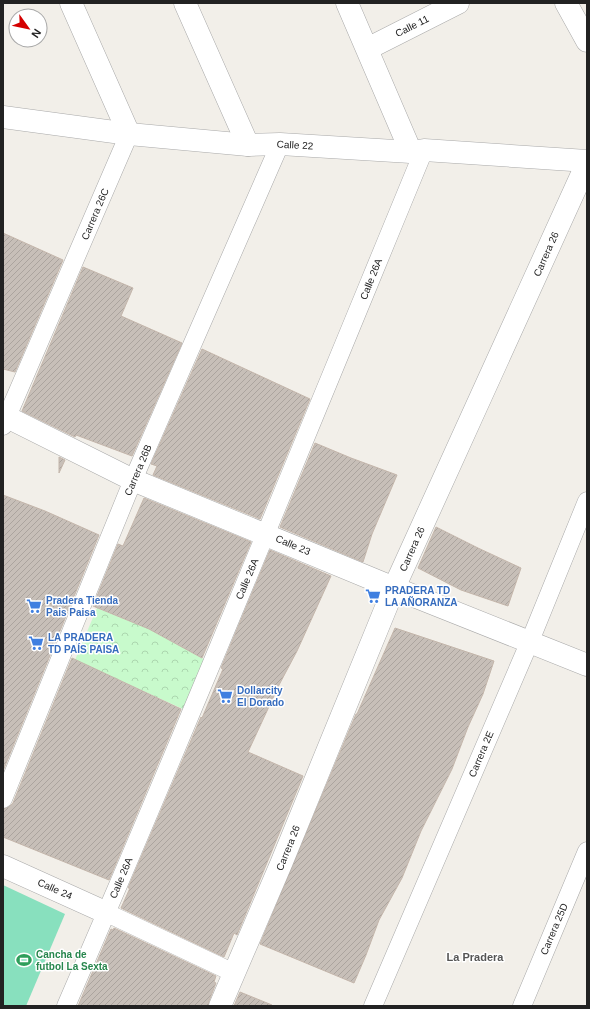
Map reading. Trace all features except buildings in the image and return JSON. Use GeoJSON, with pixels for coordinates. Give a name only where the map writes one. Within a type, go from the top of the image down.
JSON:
{"type":"FeatureCollection","features":[{"type":"Feature","properties":{"kind":"street"},"geometry":{"type":"LineString","coordinates":[[71,3],[129,134]]}},
{"type":"Feature","properties":{"kind":"street"},"geometry":{"type":"LineString","coordinates":[[185,3],[248,145]]}},
{"type":"Feature","properties":{"kind":"street"},"geometry":{"type":"LineString","coordinates":[[347,3],[366,49],[418,151]]}},
{"type":"Feature","properties":{"kind":"street","name":"Calle 11"},"geometry":{"type":"LineString","coordinates":[[366,49],[458,3]]}},
{"type":"Feature","properties":{"kind":"street"},"geometry":{"type":"LineString","coordinates":[[566,3],[587,41]]}},
{"type":"Feature","properties":{"kind":"street","name":"Calle 22"},"geometry":{"type":"LineString","coordinates":[[3,117],[129,134],[248,145],[280,144],[587,162]]}},
{"type":"Feature","properties":{"kind":"street","name":"Carrera 26C"},"geometry":{"type":"LineString","coordinates":[[4,419],[129,134]]}},
{"type":"Feature","properties":{"kind":"street","name":"Carrera 26B"},"geometry":{"type":"LineString","coordinates":[[3,799],[133,480],[280,144]]}},
{"type":"Feature","properties":{"kind":"street","name":"Calle 26A"},"geometry":{"type":"LineString","coordinates":[[66,1006],[266,534],[418,151]]}},
{"type":"Feature","properties":{"kind":"street","name":"Carrera 26"},"geometry":{"type":"LineString","coordinates":[[220,1006],[284,856],[394,588],[587,162]]}},
{"type":"Feature","properties":{"kind":"street","name":"Calle 23"},"geometry":{"type":"LineString","coordinates":[[4,419],[133,480],[394,588],[587,665]]}},
{"type":"Feature","properties":{"kind":"street","name":"Carrera 2E"},"geometry":{"type":"LineString","coordinates":[[373,1006],[530,642],[587,501]]}},
{"type":"Feature","properties":{"kind":"street","name":"Carrera 25D"},"geometry":{"type":"LineString","coordinates":[[522,1006],[587,851]]}},
{"type":"Feature","properties":{"kind":"street","name":"Calle 24"},"geometry":{"type":"LineString","coordinates":[[3,866],[106,912]]}},
{"type":"Feature","properties":{"kind":"street"},"geometry":{"type":"LineString","coordinates":[[106,912],[234,973]]}},
{"type":"Feature","properties":{"kind":"green space"},"geometry":{"type":"Polygon","coordinates":[[[97,608],[149,629],[209,662],[185,710],[75,660],[97,608]]]}},
{"type":"Feature","properties":{"kind":"green space","name":"Cancha de futbol La Sexta"},"geometry":{"type":"Polygon","coordinates":[[[3,885],[65,914],[26,1006],[3,1006],[3,885]]]}},
{"type":"Feature","properties":{"kind":"place","name":"PRADERA TD LA AÑORANZA"},"geometry":{"type":"Point","coordinates":[373,596]}},
{"type":"Feature","properties":{"kind":"place","name":"Pradera Tienda Pais Paisa"},"geometry":{"type":"Point","coordinates":[34,606]}},
{"type":"Feature","properties":{"kind":"place","name":"LA PRADERA TD PAÍS PAISA"},"geometry":{"type":"Point","coordinates":[36,643]}},
{"type":"Feature","properties":{"kind":"place","name":"Dollarcity El Dorado"},"geometry":{"type":"Point","coordinates":[225,696]}},
{"type":"Feature","properties":{"kind":"place","name":"Cancha de futbol La Sexta"},"geometry":{"type":"Point","coordinates":[24,960]}},
{"type":"Feature","properties":{"kind":"district","name":"La Pradera"},"geometry":{"type":"Point","coordinates":[475,957]}}]}
